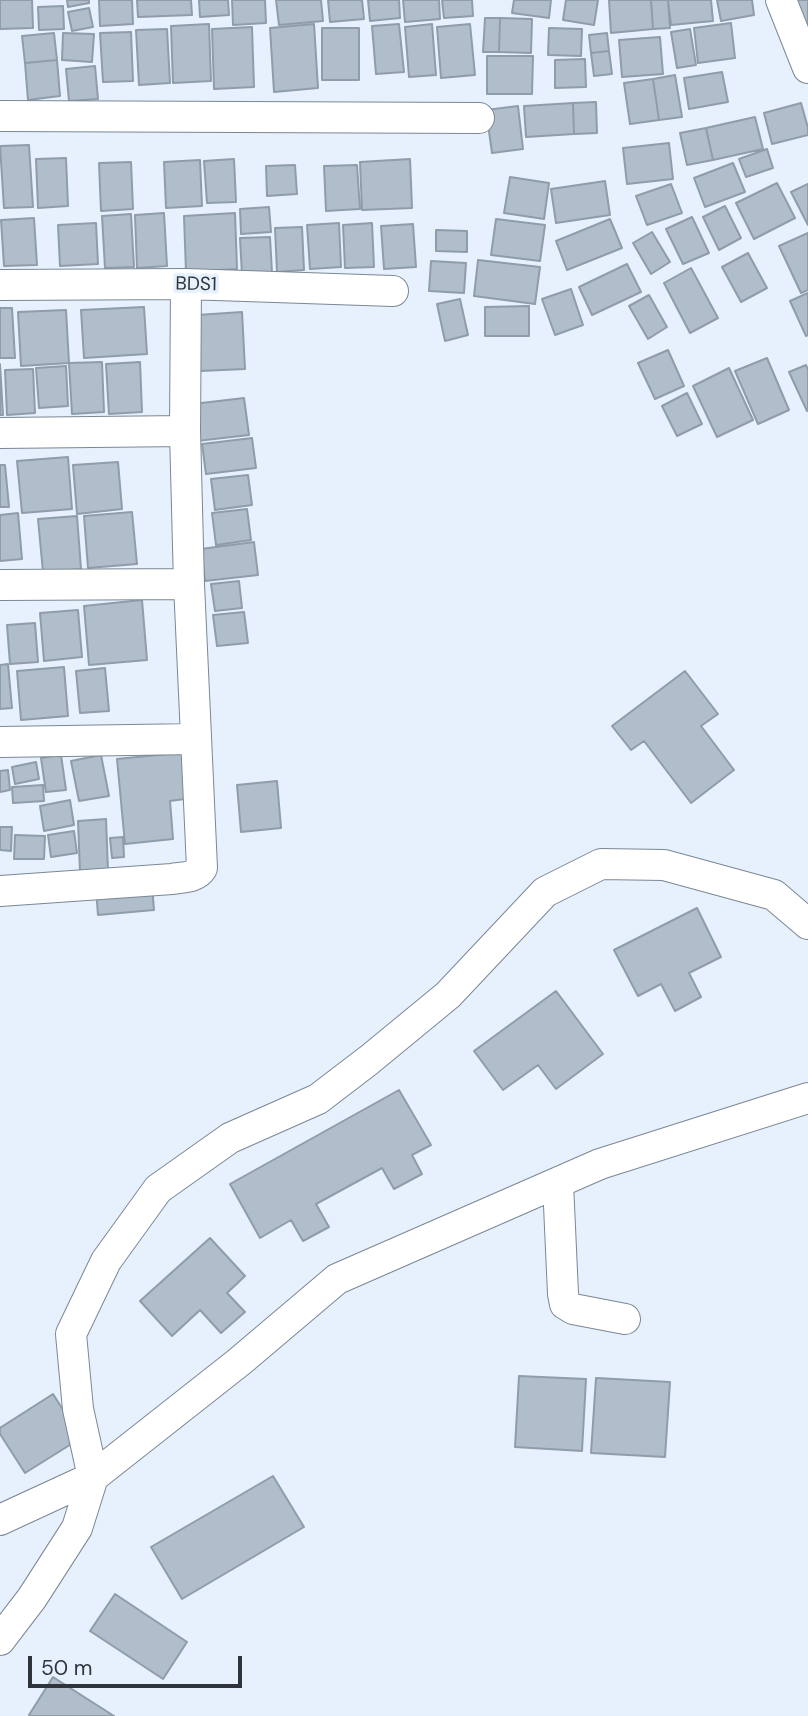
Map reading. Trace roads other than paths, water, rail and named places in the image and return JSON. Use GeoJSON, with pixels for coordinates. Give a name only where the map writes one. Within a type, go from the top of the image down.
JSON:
{"type":"FeatureCollection","features":[{"type":"Feature","properties":{"kind":"street"},"geometry":{"type":"LineString","coordinates":[[781,0],[808,68]]}},
{"type":"Feature","properties":{"kind":"street"},"geometry":{"type":"LineString","coordinates":[[0,116],[479,118]]}},
{"type":"Feature","properties":{"kind":"street"},"geometry":{"type":"LineString","coordinates":[[0,891],[172,879],[193,876],[202,868],[189,584],[185,431],[186,284]]}},
{"type":"Feature","properties":{"kind":"street","name":"BDS1"},"geometry":{"type":"LineString","coordinates":[[0,285],[186,284],[393,291]]}},
{"type":"Feature","properties":{"kind":"street"},"geometry":{"type":"LineString","coordinates":[[0,433],[185,431]]}},
{"type":"Feature","properties":{"kind":"street"},"geometry":{"type":"LineString","coordinates":[[0,585],[189,584]]}},
{"type":"Feature","properties":{"kind":"street"},"geometry":{"type":"LineString","coordinates":[[0,742],[195,739]]}},
{"type":"Feature","properties":{"kind":"street"},"geometry":{"type":"LineString","coordinates":[[0,1640],[32,1598],[77,1528],[93,1477],[78,1409],[71,1334],[106,1261],[158,1189],[229,1138],[318,1099],[448,995],[545,891],[601,864],[664,865],[774,895],[808,924]]}},
{"type":"Feature","properties":{"kind":"street"},"geometry":{"type":"LineString","coordinates":[[0,1520],[93,1477],[239,1363],[337,1279],[600,1164],[808,1098]]}},
{"type":"Feature","properties":{"kind":"street"},"geometry":{"type":"LineString","coordinates":[[558,1183],[565,1304],[573,1310],[625,1319]]}}]}
